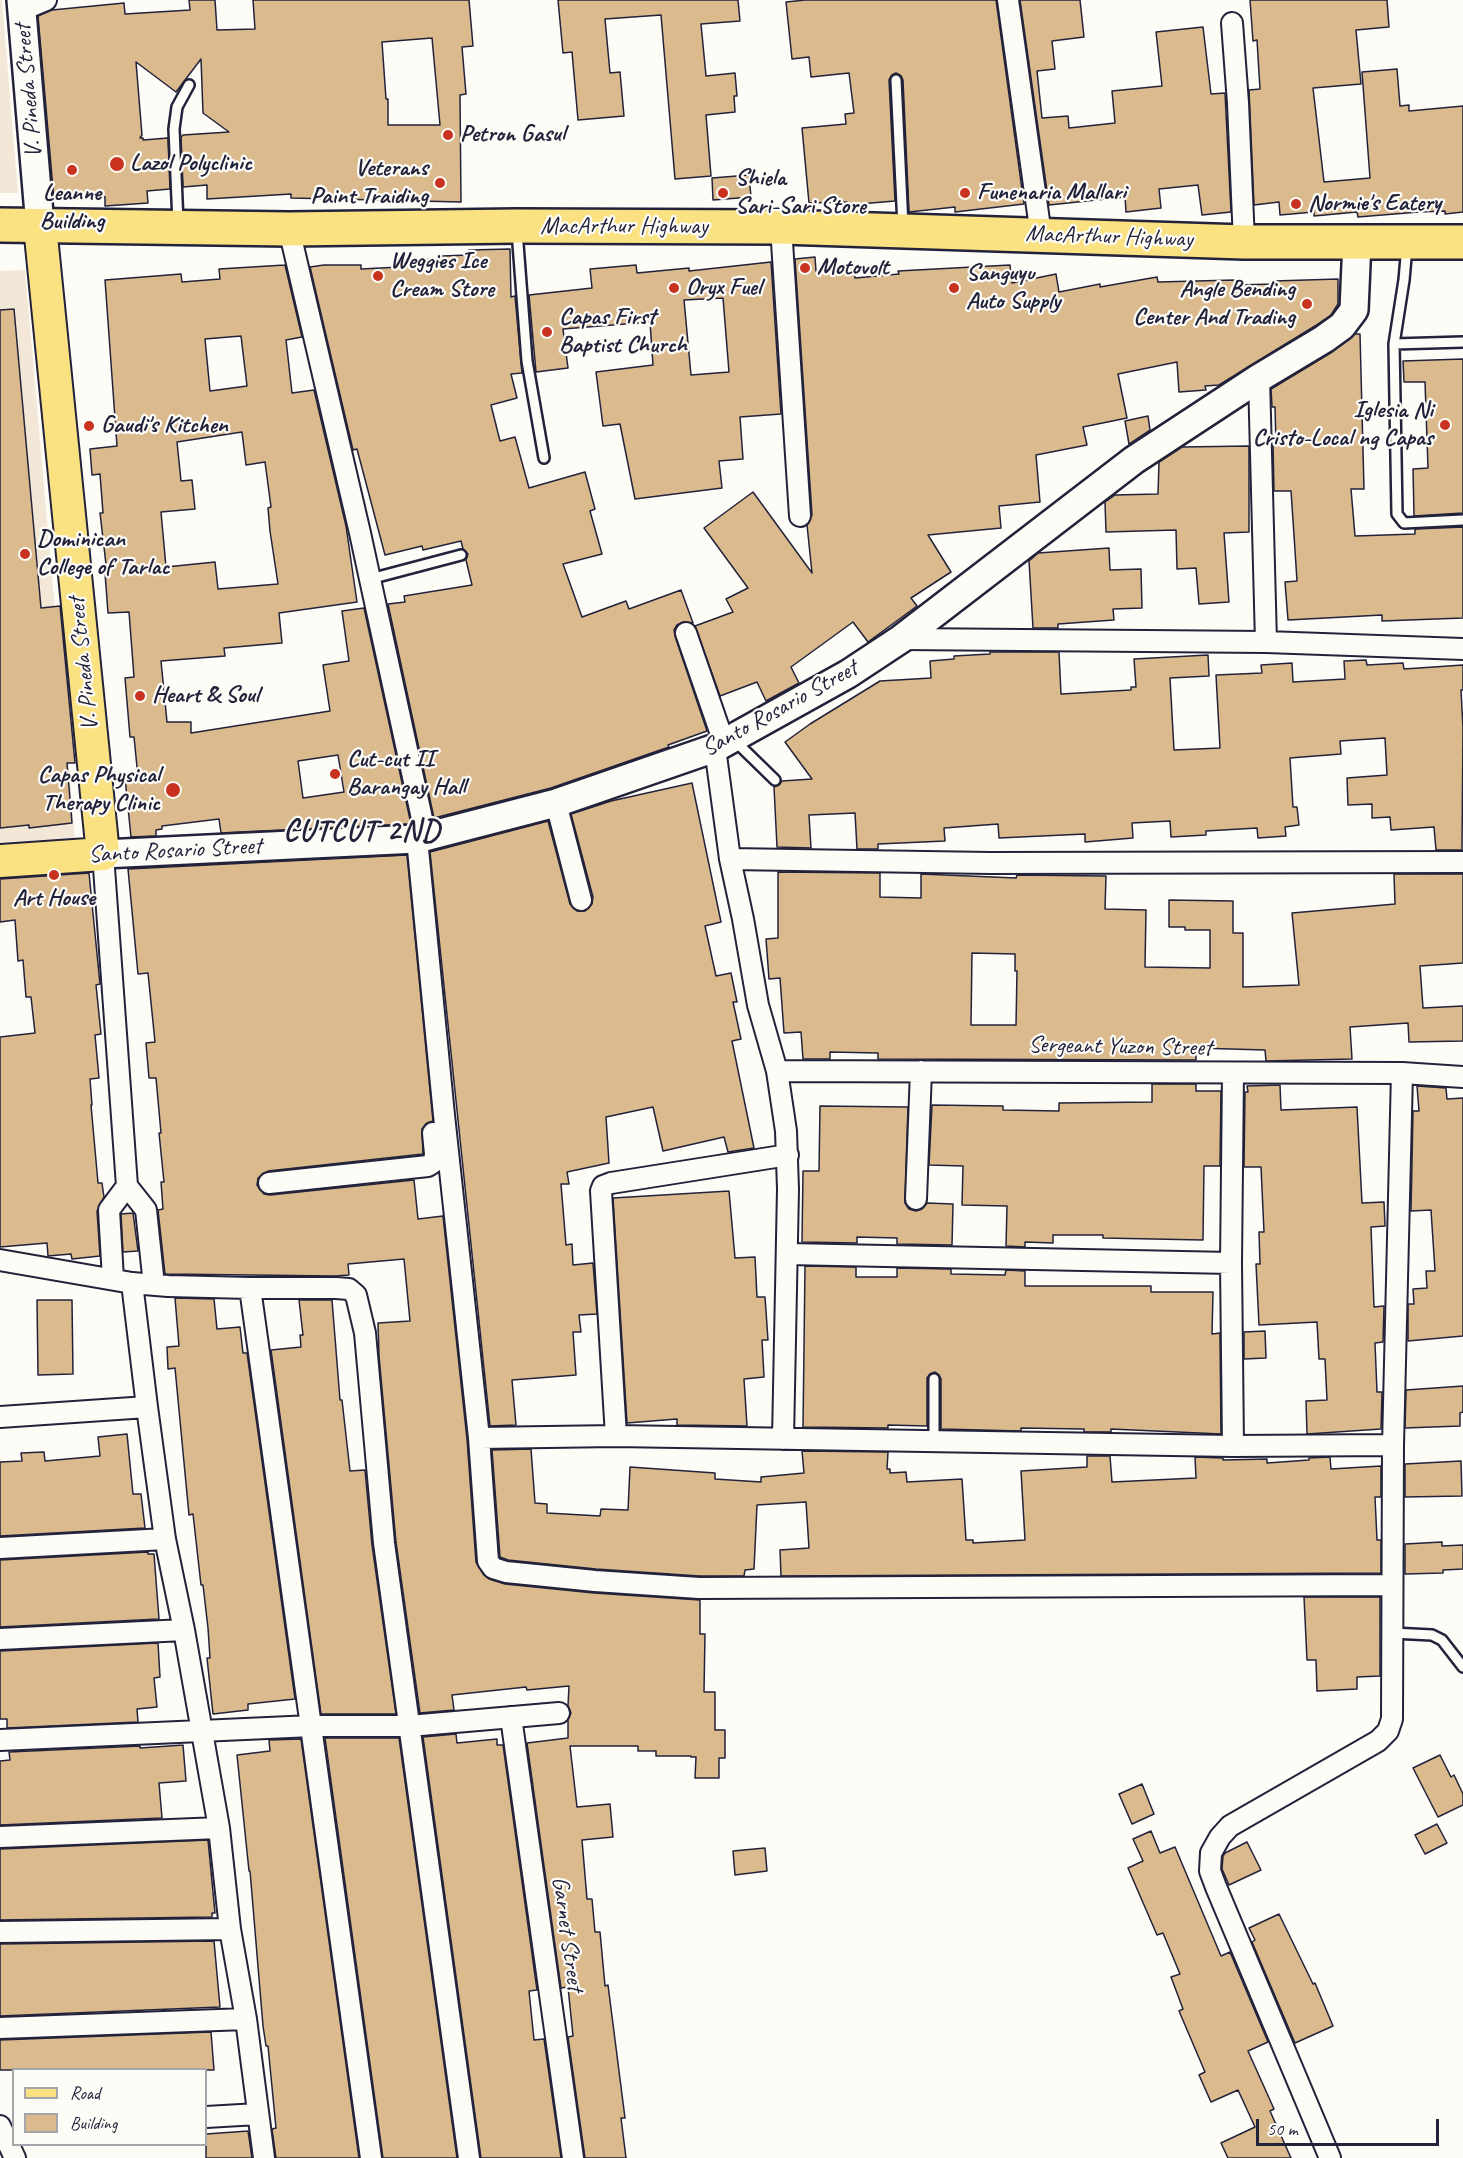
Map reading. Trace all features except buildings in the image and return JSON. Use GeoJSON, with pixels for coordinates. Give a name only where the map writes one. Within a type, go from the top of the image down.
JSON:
{"type":"FeatureCollection","features":[{"type":"Feature","properties":{"kind":"highway","name":"MacArthur Highway"},"geometry":{"type":"LineString","coordinates":[[0,225],[289,230],[517,226],[781,227],[1244,242],[1463,242]]}},
{"type":"Feature","properties":{"kind":"main road","name":"V. Pineda Street"},"geometry":{"type":"LineString","coordinates":[[40,226],[103,854]]}},
{"type":"Feature","properties":{"kind":"main road","name":"Santo Rosario Street"},"geometry":{"type":"LineString","coordinates":[[0,861],[103,854]]}},
{"type":"Feature","properties":{"kind":"street"},"geometry":{"type":"LineString","coordinates":[[1008,0],[1041,235]]}},
{"type":"Feature","properties":{"kind":"street","name":"V. Pineda Street"},"geometry":{"type":"LineString","coordinates":[[30,3],[40,226]]}},
{"type":"Feature","properties":{"kind":"street"},"geometry":{"type":"LineString","coordinates":[[1232,23],[1244,242]]}},
{"type":"Feature","properties":{"kind":"street"},"geometry":{"type":"LineString","coordinates":[[781,227],[800,516]]}},
{"type":"Feature","properties":{"kind":"street"},"geometry":{"type":"LineString","coordinates":[[289,230],[370,579],[422,838],[444,1114],[479,1438],[488,1561],[493,1568],[506,1572],[595,1581],[699,1588],[1392,1585]]}},
{"type":"Feature","properties":{"kind":"street","name":"Santo Rosario Street"},"geometry":{"type":"LineString","coordinates":[[103,854],[422,838],[555,804],[724,743],[848,674],[901,639],[1134,460],[1342,326],[1354,310],[1357,242]]}},
{"type":"Feature","properties":{"kind":"street"},"geometry":{"type":"LineString","coordinates":[[1260,378],[1266,642]]}},
{"type":"Feature","properties":{"kind":"street"},"geometry":{"type":"LineString","coordinates":[[686,633],[724,743],[730,859],[758,1005],[777,1071],[788,1155],[783,1438]]}},
{"type":"Feature","properties":{"kind":"street"},"geometry":{"type":"LineString","coordinates":[[901,639],[1266,642],[1463,649]]}},
{"type":"Feature","properties":{"kind":"street"},"geometry":{"type":"LineString","coordinates":[[555,804],[581,900]]}},
{"type":"Feature","properties":{"kind":"street","name":"V. Pineda Street"},"geometry":{"type":"LineString","coordinates":[[103,854],[127,1186]]}},
{"type":"Feature","properties":{"kind":"street"},"geometry":{"type":"LineString","coordinates":[[730,859],[990,863],[1463,862]]}},
{"type":"Feature","properties":{"kind":"street","name":"Sergeant Yuzon Street"},"geometry":{"type":"LineString","coordinates":[[777,1071],[1402,1073],[1463,1077]]}},
{"type":"Feature","properties":{"kind":"street"},"geometry":{"type":"LineString","coordinates":[[916,1200],[921,1071]]}},
{"type":"Feature","properties":{"kind":"street"},"geometry":{"type":"LineString","coordinates":[[1233,1073],[1231,1263],[1233,1446]]}},
{"type":"Feature","properties":{"kind":"street"},"geometry":{"type":"LineString","coordinates":[[1326,2157],[1216,1887],[1210,1871],[1211,1853],[1220,1837],[1230,1826],[1378,1742],[1388,1731],[1392,1719],[1393,1445],[1402,1073]]}},
{"type":"Feature","properties":{"kind":"street"},"geometry":{"type":"LineString","coordinates":[[269,1183],[428,1166],[434,1162],[435,1154],[433,1119],[444,1114]]}},
{"type":"Feature","properties":{"kind":"street"},"geometry":{"type":"LineString","coordinates":[[616,1436],[601,1191],[603,1186],[788,1155]]}},
{"type":"Feature","properties":{"kind":"street"},"geometry":{"type":"LineString","coordinates":[[154,1285],[146,1210],[127,1186],[109,1210],[147,1407],[165,1539],[184,1630],[219,1828],[230,1929],[246,2019],[264,2158]]}},
{"type":"Feature","properties":{"kind":"street"},"geometry":{"type":"LineString","coordinates":[[787,1254],[1231,1263]]}},
{"type":"Feature","properties":{"kind":"street"},"geometry":{"type":"LineString","coordinates":[[0,1260],[154,1285],[336,1288],[350,1289],[356,1295],[365,1333],[384,1543],[469,2158]]}},
{"type":"Feature","properties":{"kind":"street"},"geometry":{"type":"LineString","coordinates":[[250,1288],[371,2158]]}},
{"type":"Feature","properties":{"kind":"street"},"geometry":{"type":"LineString","coordinates":[[0,1417],[147,1407]]}},
{"type":"Feature","properties":{"kind":"street"},"geometry":{"type":"LineString","coordinates":[[479,1438],[616,1436],[1233,1446],[1393,1445]]}},
{"type":"Feature","properties":{"kind":"street"},"geometry":{"type":"LineString","coordinates":[[0,1548],[165,1539]]}},
{"type":"Feature","properties":{"kind":"street"},"geometry":{"type":"LineString","coordinates":[[0,1639],[184,1630]]}},
{"type":"Feature","properties":{"kind":"street"},"geometry":{"type":"LineString","coordinates":[[0,1740],[312,1726],[409,1726],[559,1713]]}},
{"type":"Feature","properties":{"kind":"street","name":"Garnet Street"},"geometry":{"type":"LineString","coordinates":[[511,1717],[573,2158]]}},
{"type":"Feature","properties":{"kind":"street"},"geometry":{"type":"LineString","coordinates":[[0,1837],[219,1828]]}},
{"type":"Feature","properties":{"kind":"street"},"geometry":{"type":"LineString","coordinates":[[0,1932],[230,1929]]}},
{"type":"Feature","properties":{"kind":"street"},"geometry":{"type":"LineString","coordinates":[[0,2028],[246,2019]]}},
{"type":"Feature","properties":{"kind":"street"},"geometry":{"type":"LineString","coordinates":[[207,2117],[258,2114]]}},
{"type":"Feature","properties":{"kind":"street"},"geometry":{"type":"LineString","coordinates":[[0,2126],[15,2158]]}},
{"type":"Feature","properties":{"kind":"lane"},"geometry":{"type":"LineString","coordinates":[[896,80],[903,231]]}},
{"type":"Feature","properties":{"kind":"lane"},"geometry":{"type":"LineString","coordinates":[[178,229],[174,129],[177,107],[189,85]]}},
{"type":"Feature","properties":{"kind":"lane"},"geometry":{"type":"LineString","coordinates":[[517,226],[526,361],[544,458]]}},
{"type":"Feature","properties":{"kind":"lane"},"geometry":{"type":"LineString","coordinates":[[1407,242],[1404,280],[1394,344],[1397,514],[1404,523],[1463,520]]}},
{"type":"Feature","properties":{"kind":"lane"},"geometry":{"type":"LineString","coordinates":[[1394,344],[1463,342]]}},
{"type":"Feature","properties":{"kind":"lane"},"geometry":{"type":"LineString","coordinates":[[370,579],[460,555]]}},
{"type":"Feature","properties":{"kind":"lane"},"geometry":{"type":"LineString","coordinates":[[724,743],[775,780]]}},
{"type":"Feature","properties":{"kind":"lane"},"geometry":{"type":"LineString","coordinates":[[934,1379],[934,1441]]}},
{"type":"Feature","properties":{"kind":"lane"},"geometry":{"type":"LineString","coordinates":[[1392,1633],[1432,1635],[1442,1640],[1463,1667]]}},
{"type":"Feature","properties":{"kind":"shaded area"},"geometry":{"type":"Polygon","coordinates":[[[0,0],[2,0],[18,193],[0,193],[0,0]]]}},
{"type":"Feature","properties":{"kind":"shaded area","name":"Dominican College of Tarlac"},"geometry":{"type":"Polygon","coordinates":[[[25,270],[75,838],[0,844],[0,271],[25,270]]]}},
{"type":"Feature","properties":{"kind":"place","name":"Petron Gasul"},"geometry":{"type":"Point","coordinates":[448,135]}},
{"type":"Feature","properties":{"kind":"place","name":"Lazol Polyclinic"},"geometry":{"type":"Point","coordinates":[117,164]}},
{"type":"Feature","properties":{"kind":"place","name":"Leanne Building"},"geometry":{"type":"Point","coordinates":[72,170]}},
{"type":"Feature","properties":{"kind":"place","name":"Veterans Paint Traiding"},"geometry":{"type":"Point","coordinates":[440,183]}},
{"type":"Feature","properties":{"kind":"place","name":"Shiela Sari-Sari Store"},"geometry":{"type":"Point","coordinates":[723,193]}},
{"type":"Feature","properties":{"kind":"place","name":"Funenaria Mallari"},"geometry":{"type":"Point","coordinates":[965,193]}},
{"type":"Feature","properties":{"kind":"place","name":"Normie's Eatery"},"geometry":{"type":"Point","coordinates":[1296,204]}},
{"type":"Feature","properties":{"kind":"place","name":"Motovolt"},"geometry":{"type":"Point","coordinates":[805,268]}},
{"type":"Feature","properties":{"kind":"place","name":"Weggies Ice Cream Store"},"geometry":{"type":"Point","coordinates":[378,276]}},
{"type":"Feature","properties":{"kind":"place","name":"Oryx Fuel"},"geometry":{"type":"Point","coordinates":[674,288]}},
{"type":"Feature","properties":{"kind":"place","name":"Sanguyu Auto Supply"},"geometry":{"type":"Point","coordinates":[954,288]}},
{"type":"Feature","properties":{"kind":"place","name":"Angle Bending Center And Trading"},"geometry":{"type":"Point","coordinates":[1307,304]}},
{"type":"Feature","properties":{"kind":"place","name":"Capas First Baptist Church"},"geometry":{"type":"Point","coordinates":[547,332]}},
{"type":"Feature","properties":{"kind":"place","name":"Iglesia Ni Cristo-Local ng Capas"},"geometry":{"type":"Point","coordinates":[1445,425]}},
{"type":"Feature","properties":{"kind":"place","name":"Gaudi's Kitchen"},"geometry":{"type":"Point","coordinates":[89,426]}},
{"type":"Feature","properties":{"kind":"place","name":"Dominican College of Tarlac"},"geometry":{"type":"Point","coordinates":[25,554]}},
{"type":"Feature","properties":{"kind":"place","name":"Heart & Soul"},"geometry":{"type":"Point","coordinates":[140,696]}},
{"type":"Feature","properties":{"kind":"place","name":"Cut-cut II Barangay Hall"},"geometry":{"type":"Point","coordinates":[335,774]}},
{"type":"Feature","properties":{"kind":"place","name":"Capas Physical Therapy Clinic"},"geometry":{"type":"Point","coordinates":[173,790]}},
{"type":"Feature","properties":{"kind":"place","name":"Art House"},"geometry":{"type":"Point","coordinates":[54,875]}},
{"type":"Feature","properties":{"kind":"district","name":"CUTCUT 2ND"},"geometry":{"type":"Point","coordinates":[362,832]}}]}
